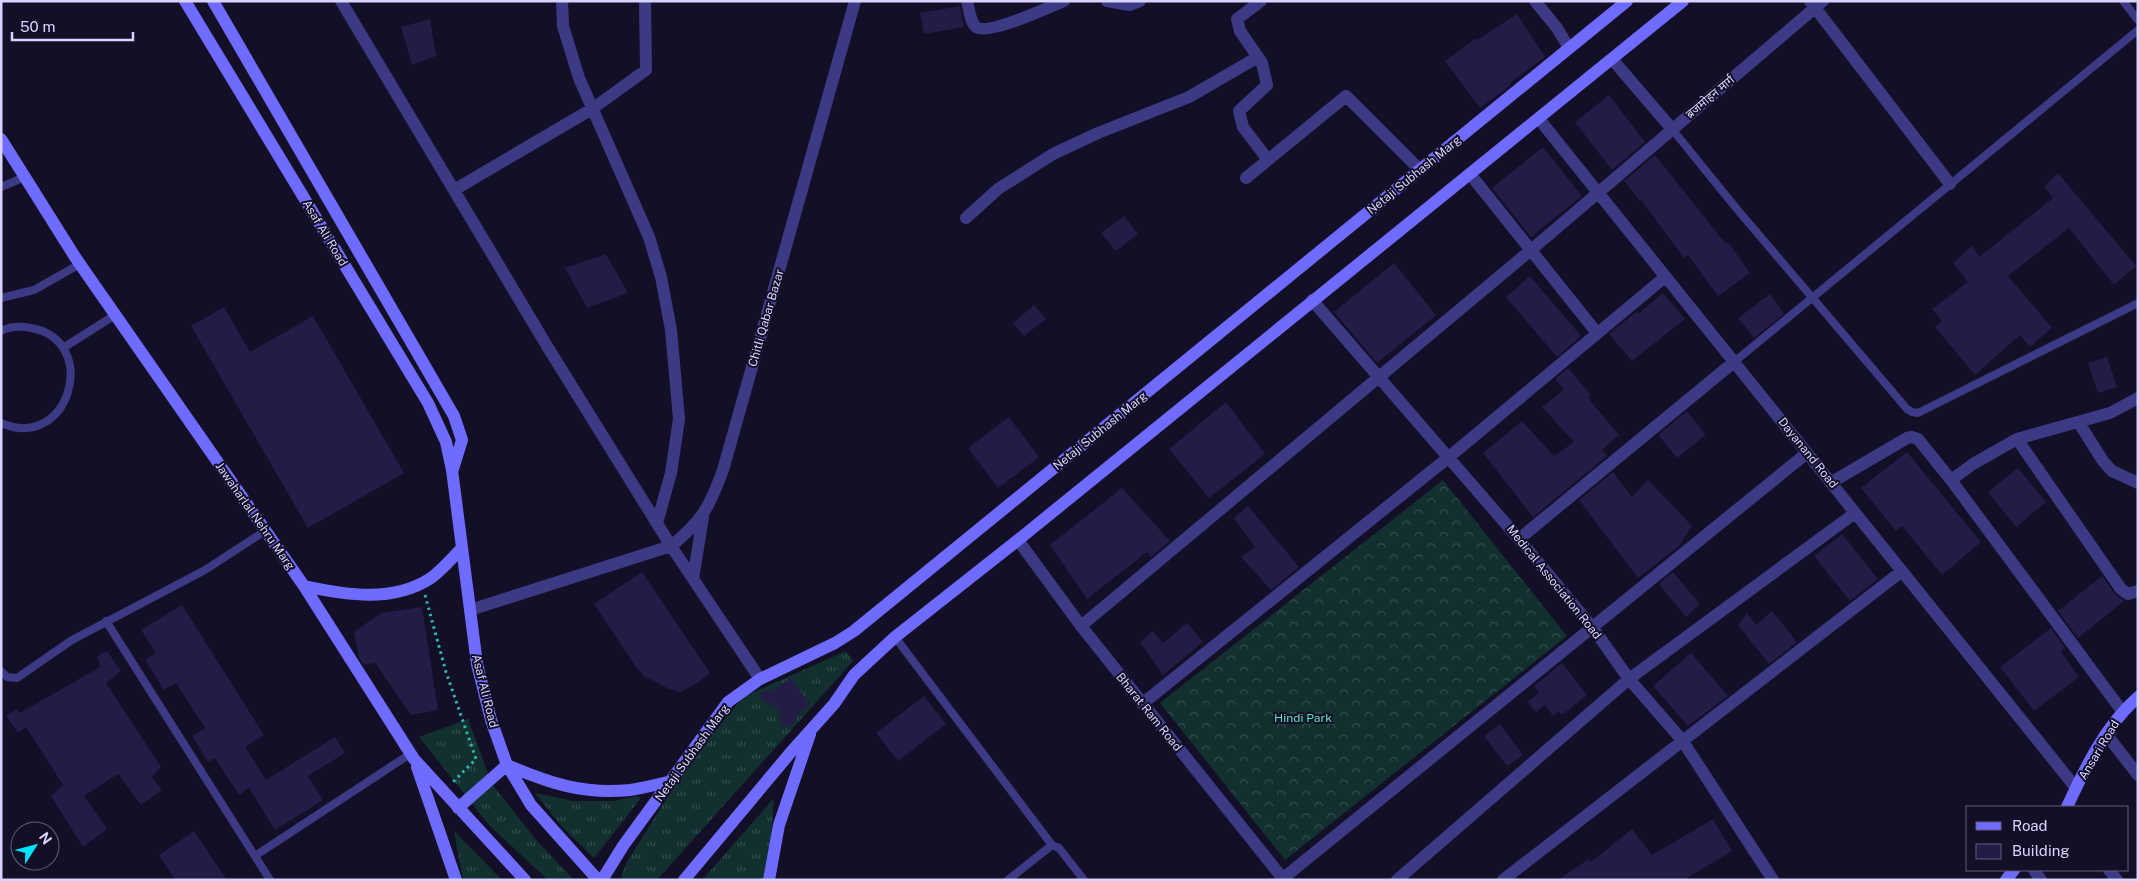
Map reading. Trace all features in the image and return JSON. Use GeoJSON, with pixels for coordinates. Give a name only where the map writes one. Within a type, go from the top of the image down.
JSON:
{"type":"FeatureCollection","features":[{"type":"Feature","properties":{"kind":"main road","name":"Asaf Ali Road"},"geometry":{"type":"LineString","coordinates":[[184,1],[428,403],[446,442],[452,470],[477,664],[491,720],[507,765],[531,804],[598,880]]}},
{"type":"Feature","properties":{"kind":"main road","name":"Asaf Ali Road"},"geometry":{"type":"LineString","coordinates":[[213,1],[454,416],[462,440],[452,470]]}},
{"type":"Feature","properties":{"kind":"main road","name":"Netaji Subhash Marg"},"geometry":{"type":"LineString","coordinates":[[602,880],[623,846],[728,702],[760,679],[835,643],[854,631],[1627,1]]}},
{"type":"Feature","properties":{"kind":"main road"},"geometry":{"type":"LineString","coordinates":[[684,880],[812,729],[854,675],[895,637],[1018,540],[1683,1]]}},
{"type":"Feature","properties":{"kind":"main road","name":"Jawaharlal Nehru Marg"},"geometry":{"type":"LineString","coordinates":[[1,139],[80,264],[304,586],[412,756],[525,880]]}},
{"type":"Feature","properties":{"kind":"main road"},"geometry":{"type":"LineString","coordinates":[[304,586],[343,594],[372,595],[403,592],[432,578],[462,548]]}},
{"type":"Feature","properties":{"kind":"main road","name":"Ansari Road"},"geometry":{"type":"LineString","coordinates":[[2067,806],[2106,734],[2122,711],[2138,697]]}},
{"type":"Feature","properties":{"kind":"main road"},"geometry":{"type":"LineString","coordinates":[[769,880],[779,825],[812,729]]}},
{"type":"Feature","properties":{"kind":"main road"},"geometry":{"type":"LineString","coordinates":[[412,756],[456,880]]}},
{"type":"Feature","properties":{"kind":"main road"},"geometry":{"type":"LineString","coordinates":[[458,808],[507,765],[546,782],[588,790],[631,790],[672,780]]}},
{"type":"Feature","properties":{"kind":"street"},"geometry":{"type":"LineString","coordinates":[[340,1],[547,346],[671,546],[760,679]]}},
{"type":"Feature","properties":{"kind":"street"},"geometry":{"type":"LineString","coordinates":[[562,1],[563,26],[579,78],[649,237],[661,277],[671,330],[679,419],[671,473],[657,523]]}},
{"type":"Feature","properties":{"kind":"street"},"geometry":{"type":"LineString","coordinates":[[454,190],[592,108],[646,70],[645,1]]}},
{"type":"Feature","properties":{"kind":"street","name":"Chitli Qabar Bazar"},"geometry":{"type":"LineString","coordinates":[[470,610],[671,546],[704,515],[712,500],[723,470],[855,1]]}},
{"type":"Feature","properties":{"kind":"street"},"geometry":{"type":"LineString","coordinates":[[967,1],[973,23],[977,28],[984,30],[997,27],[1064,1]]}},
{"type":"Feature","properties":{"kind":"street"},"geometry":{"type":"LineString","coordinates":[[1107,1],[1129,5],[1140,1]]}},
{"type":"Feature","properties":{"kind":"street"},"geometry":{"type":"LineString","coordinates":[[1261,1],[1237,20],[1240,31],[1262,63],[1267,85],[1239,111],[1242,127],[1268,160]]}},
{"type":"Feature","properties":{"kind":"street"},"geometry":{"type":"LineString","coordinates":[[1535,1],[1557,28],[1569,48]]}},
{"type":"Feature","properties":{"kind":"street"},"geometry":{"type":"LineString","coordinates":[[1816,4],[1950,184]]}},
{"type":"Feature","properties":{"kind":"street","name":"ब्रजमोहन मार्ग"},"geometry":{"type":"LineString","coordinates":[[1080,626],[1531,250],[1816,4]]}},
{"type":"Feature","properties":{"kind":"street"},"geometry":{"type":"LineString","coordinates":[[966,218],[998,189],[1053,154],[1098,133],[1189,97],[1258,57]]}},
{"type":"Feature","properties":{"kind":"street"},"geometry":{"type":"LineString","coordinates":[[1612,59],[1672,129]]}},
{"type":"Feature","properties":{"kind":"street"},"geometry":{"type":"LineString","coordinates":[[1246,178],[1346,96],[1420,170]]}},
{"type":"Feature","properties":{"kind":"street","name":"Dayanand Road"},"geometry":{"type":"LineString","coordinates":[[1539,119],[2076,788]]}},
{"type":"Feature","properties":{"kind":"street"},"geometry":{"type":"LineString","coordinates":[[1470,174],[1597,333]]}},
{"type":"Feature","properties":{"kind":"street"},"geometry":{"type":"LineString","coordinates":[[1142,704],[1449,457],[1666,277]]}},
{"type":"Feature","properties":{"kind":"street","name":"Medical Association Road"},"geometry":{"type":"LineString","coordinates":[[1312,300],[1519,539],[1593,628],[1630,679],[1682,740],[1770,879]]}},
{"type":"Feature","properties":{"kind":"street"},"geometry":{"type":"LineString","coordinates":[[1519,539],[1734,362]]}},
{"type":"Feature","properties":{"kind":"street"},"geometry":{"type":"LineString","coordinates":[[1951,480],[1973,464],[2017,439],[2110,413],[2138,398]]}},
{"type":"Feature","properties":{"kind":"street"},"geometry":{"type":"LineString","coordinates":[[2079,423],[2103,461],[2112,471],[2138,483]]}},
{"type":"Feature","properties":{"kind":"street"},"geometry":{"type":"LineString","coordinates":[[1832,482],[1912,437],[1918,439],[1951,480],[2122,711]]}},
{"type":"Feature","properties":{"kind":"street"},"geometry":{"type":"LineString","coordinates":[[2017,439],[2121,588],[2128,594],[2138,591]]}},
{"type":"Feature","properties":{"kind":"street"},"geometry":{"type":"LineString","coordinates":[[1283,879],[1806,453]]}},
{"type":"Feature","properties":{"kind":"street"},"geometry":{"type":"LineString","coordinates":[[1397,880],[1630,679],[1855,513]]}},
{"type":"Feature","properties":{"kind":"street"},"geometry":{"type":"LineString","coordinates":[[693,579],[704,515]]}},
{"type":"Feature","properties":{"kind":"street","name":"Bharat Ram Road"},"geometry":{"type":"LineString","coordinates":[[1018,540],[1080,626],[1283,879]]}},
{"type":"Feature","properties":{"kind":"street"},"geometry":{"type":"LineString","coordinates":[[1503,880],[1902,571]]}},
{"type":"Feature","properties":{"kind":"street"},"geometry":{"type":"LineString","coordinates":[[2106,734],[2138,775]]}},
{"type":"Feature","properties":{"kind":"lane"},"geometry":{"type":"LineString","coordinates":[[2123,1],[2138,20]]}},
{"type":"Feature","properties":{"kind":"lane"},"geometry":{"type":"LineString","coordinates":[[1734,362],[2138,30]]}},
{"type":"Feature","properties":{"kind":"lane"},"geometry":{"type":"LineString","coordinates":[[1672,129],[1736,208],[1907,409],[1912,412],[1918,413],[2138,303]]}},
{"type":"Feature","properties":{"kind":"lane"},"geometry":{"type":"LineString","coordinates":[[1,187],[25,177]]}},
{"type":"Feature","properties":{"kind":"lane"},"geometry":{"type":"LineString","coordinates":[[1,298],[34,290],[80,264]]}},
{"type":"Feature","properties":{"kind":"lane"},"geometry":{"type":"LineString","coordinates":[[63,348],[115,315]]}},
{"type":"Feature","properties":{"kind":"lane"},"geometry":{"type":"LineString","coordinates":[[1,331],[21,326],[37,329],[52,336],[63,348],[70,364],[72,382],[68,398],[58,413],[44,423],[27,428],[10,427],[1,423]]}},
{"type":"Feature","properties":{"kind":"lane"},"geometry":{"type":"LineString","coordinates":[[1,671],[4,679],[16,678],[72,640],[205,570],[265,531]]}},
{"type":"Feature","properties":{"kind":"lane"},"geometry":{"type":"LineString","coordinates":[[106,621],[270,880]]}},
{"type":"Feature","properties":{"kind":"lane"},"geometry":{"type":"LineString","coordinates":[[895,637],[1052,845],[1059,848],[1084,880]]}},
{"type":"Feature","properties":{"kind":"lane"},"geometry":{"type":"LineString","coordinates":[[255,856],[412,756]]}},
{"type":"Feature","properties":{"kind":"lane"},"geometry":{"type":"LineString","coordinates":[[1008,880],[1052,845]]}},
{"type":"Feature","properties":{"kind":"path"},"geometry":{"type":"LineString","coordinates":[[421,583],[446,672],[476,759],[443,791]]}},
{"type":"Feature","properties":{"kind":"green space","name":"Hindi Park"},"geometry":{"type":"Polygon","coordinates":[[[1443,480],[1567,636],[1285,860],[1160,703],[1443,480]]]}},
{"type":"Feature","properties":{"kind":"green space"},"geometry":{"type":"Polygon","coordinates":[[[846,651],[853,661],[657,880],[623,880],[621,877],[627,862],[688,764],[743,697],[846,651]]]}},
{"type":"Feature","properties":{"kind":"green space"},"geometry":{"type":"Polygon","coordinates":[[[468,719],[492,784],[536,840],[574,880],[548,880],[489,825],[419,737],[468,719]]]}},
{"type":"Feature","properties":{"kind":"green space"},"geometry":{"type":"Polygon","coordinates":[[[535,793],[574,801],[614,801],[637,796],[641,798],[594,858],[563,828],[535,793]]]}},
{"type":"Feature","properties":{"kind":"green space"},"geometry":{"type":"Polygon","coordinates":[[[774,798],[768,880],[702,880],[774,798]]]}},
{"type":"Feature","properties":{"kind":"green space"},"geometry":{"type":"Polygon","coordinates":[[[454,831],[502,880],[463,880],[454,831]]]}},
{"type":"Feature","properties":{"kind":"building"},"geometry":{"type":"Polygon","coordinates":[[[960,6],[964,27],[924,34],[920,13],[960,6]]]}},
{"type":"Feature","properties":{"kind":"building"},"geometry":{"type":"Polygon","coordinates":[[[1517,14],[1545,57],[1480,108],[1445,61],[1476,38],[1477,40],[1517,14]]]}},
{"type":"Feature","properties":{"kind":"building"},"geometry":{"type":"Polygon","coordinates":[[[430,19],[436,56],[412,65],[401,27],[430,19]]]}},
{"type":"Feature","properties":{"kind":"building"},"geometry":{"type":"Polygon","coordinates":[[[1609,95],[1645,142],[1612,170],[1575,122],[1609,95]]]}},
{"type":"Feature","properties":{"kind":"building"},"geometry":{"type":"Polygon","coordinates":[[[1543,147],[1582,196],[1531,237],[1492,188],[1543,147]]]}},
{"type":"Feature","properties":{"kind":"building"},"geometry":{"type":"Polygon","coordinates":[[[1655,155],[1726,244],[1728,242],[1750,273],[1718,296],[1688,255],[1684,258],[1641,200],[1624,181],[1655,155]]]}},
{"type":"Feature","properties":{"kind":"building"},"geometry":{"type":"Polygon","coordinates":[[[2058,173],[2136,266],[2114,285],[2069,228],[2008,276],[2052,328],[2030,347],[2020,335],[1975,375],[1935,327],[1942,321],[1932,309],[1968,282],[1953,263],[1972,246],[1979,257],[2053,198],[2044,186],[2058,173]]]}},
{"type":"Feature","properties":{"kind":"building"},"geometry":{"type":"Polygon","coordinates":[[[1124,216],[1138,234],[1116,251],[1101,233],[1124,216]]]}},
{"type":"Feature","properties":{"kind":"building"},"geometry":{"type":"Polygon","coordinates":[[[606,254],[628,293],[587,308],[565,268],[606,254]]]}},
{"type":"Feature","properties":{"kind":"building"},"geometry":{"type":"Polygon","coordinates":[[[1394,263],[1436,315],[1377,363],[1334,312],[1394,263]]]}},
{"type":"Feature","properties":{"kind":"building"},"geometry":{"type":"Polygon","coordinates":[[[1530,276],[1581,336],[1557,357],[1506,297],[1530,276]]]}},
{"type":"Feature","properties":{"kind":"building"},"geometry":{"type":"Polygon","coordinates":[[[1663,293],[1685,319],[1632,361],[1609,334],[1636,312],[1638,314],[1663,293]]]}},
{"type":"Feature","properties":{"kind":"building"},"geometry":{"type":"Polygon","coordinates":[[[1770,294],[1784,314],[1754,338],[1738,318],[1770,294]]]}},
{"type":"Feature","properties":{"kind":"building"},"geometry":{"type":"Polygon","coordinates":[[[1034,305],[1046,319],[1024,336],[1013,323],[1034,305]]]}},
{"type":"Feature","properties":{"kind":"building"},"geometry":{"type":"Polygon","coordinates":[[[224,307],[250,352],[313,316],[404,473],[308,528],[191,326],[224,307]]]}},
{"type":"Feature","properties":{"kind":"building"},"geometry":{"type":"Polygon","coordinates":[[[2107,357],[2117,387],[2098,393],[2088,363],[2107,357]]]}},
{"type":"Feature","properties":{"kind":"building"},"geometry":{"type":"Polygon","coordinates":[[[1568,368],[1591,395],[1588,398],[1619,435],[1602,450],[1607,456],[1533,517],[1483,453],[1522,421],[1554,456],[1574,442],[1542,407],[1564,390],[1555,379],[1568,368]]]}},
{"type":"Feature","properties":{"kind":"building"},"geometry":{"type":"Polygon","coordinates":[[[1226,402],[1265,454],[1209,498],[1169,449],[1226,402]]]}},
{"type":"Feature","properties":{"kind":"building"},"geometry":{"type":"Polygon","coordinates":[[[1687,411],[1706,435],[1677,458],[1658,435],[1687,411]]]}},
{"type":"Feature","properties":{"kind":"building"},"geometry":{"type":"Polygon","coordinates":[[[1009,417],[1039,457],[998,488],[968,448],[1009,417]]]}},
{"type":"Feature","properties":{"kind":"building"},"geometry":{"type":"Polygon","coordinates":[[[1907,452],[1981,542],[1942,575],[1902,526],[1896,531],[1861,488],[1907,452]]]}},
{"type":"Feature","properties":{"kind":"building"},"geometry":{"type":"Polygon","coordinates":[[[2018,468],[2046,502],[2016,527],[1988,492],[2018,468]]]}},
{"type":"Feature","properties":{"kind":"building"},"geometry":{"type":"Polygon","coordinates":[[[1613,472],[1632,497],[1648,480],[1692,526],[1679,546],[1638,578],[1579,500],[1613,472]]]}},
{"type":"Feature","properties":{"kind":"building"},"geometry":{"type":"Polygon","coordinates":[[[1122,488],[1170,541],[1151,557],[1147,552],[1087,599],[1050,545],[1122,488]]]}},
{"type":"Feature","properties":{"kind":"building"},"geometry":{"type":"Polygon","coordinates":[[[1248,506],[1299,567],[1271,590],[1241,557],[1255,547],[1234,518],[1248,506]]]}},
{"type":"Feature","properties":{"kind":"building"},"geometry":{"type":"Polygon","coordinates":[[[1842,534],[1878,579],[1850,601],[1814,556],[1842,534]]]}},
{"type":"Feature","properties":{"kind":"building"},"geometry":{"type":"Polygon","coordinates":[[[642,572],[710,673],[696,684],[680,692],[667,688],[644,676],[594,604],[642,572]]]}},
{"type":"Feature","properties":{"kind":"building"},"geometry":{"type":"Polygon","coordinates":[[[1673,572],[1700,604],[1686,617],[1659,584],[1673,572]]]}},
{"type":"Feature","properties":{"kind":"building"},"geometry":{"type":"Polygon","coordinates":[[[2102,576],[2115,594],[2124,601],[2078,638],[2058,611],[2102,576]]]}},
{"type":"Feature","properties":{"kind":"building"},"geometry":{"type":"Polygon","coordinates":[[[182,605],[264,735],[245,747],[266,780],[335,737],[345,753],[308,776],[323,800],[275,830],[249,788],[239,795],[215,758],[208,762],[192,736],[205,728],[176,683],[164,690],[145,659],[156,653],[141,630],[182,605]]]}},
{"type":"Feature","properties":{"kind":"building"},"geometry":{"type":"Polygon","coordinates":[[[422,607],[438,710],[411,715],[375,663],[364,665],[359,658],[354,632],[381,613],[422,607]]]}},
{"type":"Feature","properties":{"kind":"building"},"geometry":{"type":"Polygon","coordinates":[[[1772,611],[1797,642],[1769,664],[1738,625],[1747,613],[1756,625],[1772,611]]]}},
{"type":"Feature","properties":{"kind":"building"},"geometry":{"type":"Polygon","coordinates":[[[1187,623],[1203,642],[1163,675],[1140,642],[1153,631],[1163,643],[1187,623]]]}},
{"type":"Feature","properties":{"kind":"building"},"geometry":{"type":"Polygon","coordinates":[[[2051,628],[2065,648],[2061,652],[2079,677],[2034,711],[2000,667],[2051,628]]]}},
{"type":"Feature","properties":{"kind":"building"},"geometry":{"type":"Polygon","coordinates":[[[107,651],[121,671],[106,683],[161,767],[152,777],[162,790],[141,805],[118,774],[84,796],[107,829],[83,847],[51,796],[63,785],[26,727],[18,733],[6,716],[16,709],[20,713],[100,667],[97,656],[107,651]]]}},
{"type":"Feature","properties":{"kind":"building"},"geometry":{"type":"Polygon","coordinates":[[[1691,653],[1728,696],[1688,726],[1653,686],[1691,653]]]}},
{"type":"Feature","properties":{"kind":"building"},"geometry":{"type":"Polygon","coordinates":[[[1562,663],[1587,695],[1562,715],[1559,711],[1553,716],[1545,705],[1536,712],[1527,702],[1539,693],[1534,686],[1562,663]]]}},
{"type":"Feature","properties":{"kind":"building"},"geometry":{"type":"Polygon","coordinates":[[[790,678],[810,704],[797,715],[793,724],[789,727],[783,726],[779,709],[764,701],[759,693],[768,690],[773,691],[790,678]]]}},
{"type":"Feature","properties":{"kind":"building"},"geometry":{"type":"Polygon","coordinates":[[[924,696],[946,724],[898,761],[876,733],[924,696]]]}},
{"type":"Feature","properties":{"kind":"building"},"geometry":{"type":"Polygon","coordinates":[[[1500,724],[1523,755],[1507,766],[1484,736],[1500,724]]]}},
{"type":"Feature","properties":{"kind":"building"},"geometry":{"type":"Polygon","coordinates":[[[1713,819],[1732,851],[1684,880],[1557,880],[1589,859],[1591,862],[1632,829],[1652,855],[1713,819]]]}},
{"type":"Feature","properties":{"kind":"building"},"geometry":{"type":"Polygon","coordinates":[[[194,831],[227,880],[175,880],[159,855],[194,831]]]}}]}
